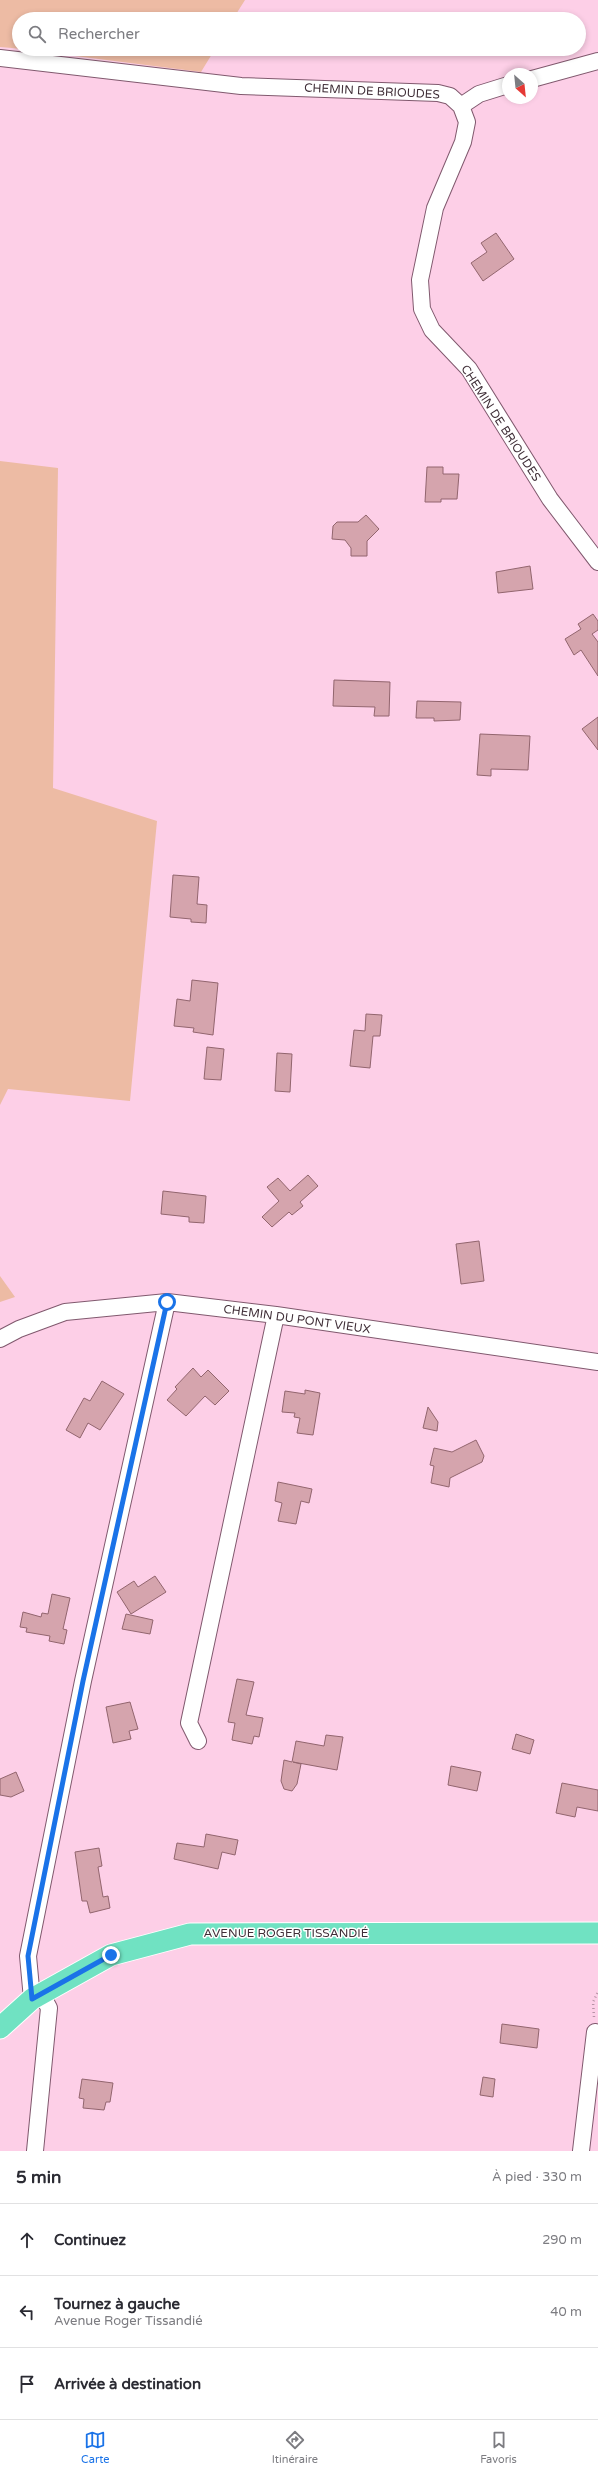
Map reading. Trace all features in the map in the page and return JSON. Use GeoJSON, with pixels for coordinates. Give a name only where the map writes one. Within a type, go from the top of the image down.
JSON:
{"type":"FeatureCollection","features":[{"type":"Feature","properties":{"kind":"main road","name":"AVENUE ROGER TISSANDIÉ"},"geometry":{"type":"LineString","coordinates":[[0,2028],[37,1996],[111,1955],[190,1934],[598,1932]]}},
{"type":"Feature","properties":{"kind":"street","name":"CHEMIN DE BRIOUDES"},"geometry":{"type":"LineString","coordinates":[[0,58],[241,86],[438,93],[450,96],[461,106],[467,122],[463,142],[435,208],[420,280],[422,309],[432,330],[469,369],[550,499],[598,562]]}},
{"type":"Feature","properties":{"kind":"street"},"geometry":{"type":"LineString","coordinates":[[538,76],[598,61]]}},
{"type":"Feature","properties":{"kind":"street"},"geometry":{"type":"LineString","coordinates":[[461,106],[479,94],[502,87]]}},
{"type":"Feature","properties":{"kind":"street"},"geometry":{"type":"LineString","coordinates":[[34,2151],[50,2008],[37,1996],[28,1956],[83,1681],[167,1302]]}},
{"type":"Feature","properties":{"kind":"street","name":"CHEMIN DU PONT VIEUX"},"geometry":{"type":"LineString","coordinates":[[0,1339],[65,1312],[167,1302],[276,1315],[598,1362]]}},
{"type":"Feature","properties":{"kind":"street"},"geometry":{"type":"LineString","coordinates":[[198,1741],[189,1723],[276,1315]]}},
{"type":"Feature","properties":{"kind":"street"},"geometry":{"type":"LineString","coordinates":[[581,2151],[595,2032]]}},
{"type":"Feature","properties":{"kind":"path"},"geometry":{"type":"LineString","coordinates":[[595,2032],[594,2002],[598,1992]]}},
{"type":"Feature","properties":{"kind":"shaded area"},"geometry":{"type":"Polygon","coordinates":[[[0,0],[245,0],[237,12],[12,12],[12,48],[0,47],[0,0]]]}},
{"type":"Feature","properties":{"kind":"shaded area"},"geometry":{"type":"Polygon","coordinates":[[[75,56],[211,56],[201,72],[75,56]]]}},
{"type":"Feature","properties":{"kind":"shaded area"},"geometry":{"type":"Polygon","coordinates":[[[0,461],[58,468],[53,788],[157,821],[130,1101],[8,1089],[0,1105],[0,461]]]}},
{"type":"Feature","properties":{"kind":"shaded area"},"geometry":{"type":"Polygon","coordinates":[[[0,1276],[15,1297],[0,1302],[0,1276]]]}},
{"type":"Feature","properties":{"kind":"building"},"geometry":{"type":"Polygon","coordinates":[[[496,233],[514,259],[483,281],[471,263],[487,252],[481,243],[496,233]]]}},
{"type":"Feature","properties":{"kind":"building"},"geometry":{"type":"Polygon","coordinates":[[[427,467],[443,467],[443,474],[459,474],[457,499],[441,499],[441,502],[425,502],[427,467]]]}},
{"type":"Feature","properties":{"kind":"building"},"geometry":{"type":"Polygon","coordinates":[[[366,515],[379,529],[367,541],[367,556],[351,556],[351,548],[345,540],[332,539],[333,526],[337,522],[358,522],[366,515]]]}},
{"type":"Feature","properties":{"kind":"building"},"geometry":{"type":"Polygon","coordinates":[[[530,566],[533,589],[498,593],[496,572],[530,566]]]}},
{"type":"Feature","properties":{"kind":"building"},"geometry":{"type":"Polygon","coordinates":[[[593,614],[598,621],[598,630],[592,634],[598,642],[598,676],[581,650],[574,655],[565,639],[581,629],[578,624],[593,614]]]}},
{"type":"Feature","properties":{"kind":"building"},"geometry":{"type":"Polygon","coordinates":[[[334,680],[390,682],[389,716],[374,716],[375,707],[333,706],[334,680]]]}},
{"type":"Feature","properties":{"kind":"building"},"geometry":{"type":"Polygon","coordinates":[[[417,701],[461,702],[460,720],[434,721],[434,718],[416,718],[417,701]]]}},
{"type":"Feature","properties":{"kind":"building"},"geometry":{"type":"Polygon","coordinates":[[[598,717],[598,750],[582,729],[598,717]]]}},
{"type":"Feature","properties":{"kind":"building"},"geometry":{"type":"Polygon","coordinates":[[[480,734],[530,736],[528,770],[491,769],[491,776],[477,775],[480,734]]]}},
{"type":"Feature","properties":{"kind":"building"},"geometry":{"type":"Polygon","coordinates":[[[173,875],[199,877],[197,904],[207,905],[206,923],[191,922],[191,919],[170,917],[173,875]]]}},
{"type":"Feature","properties":{"kind":"building"},"geometry":{"type":"Polygon","coordinates":[[[192,980],[218,983],[213,1035],[193,1032],[194,1028],[174,1026],[177,999],[190,1001],[192,980]]]}},
{"type":"Feature","properties":{"kind":"building"},"geometry":{"type":"Polygon","coordinates":[[[366,1014],[382,1015],[380,1036],[373,1036],[370,1068],[350,1066],[354,1030],[365,1031],[366,1014]]]}},
{"type":"Feature","properties":{"kind":"building"},"geometry":{"type":"Polygon","coordinates":[[[207,1047],[224,1049],[221,1080],[204,1079],[207,1047]]]}},
{"type":"Feature","properties":{"kind":"building"},"geometry":{"type":"Polygon","coordinates":[[[277,1053],[292,1054],[290,1092],[275,1091],[277,1053]]]}},
{"type":"Feature","properties":{"kind":"building"},"geometry":{"type":"Polygon","coordinates":[[[308,1175],[318,1186],[300,1202],[303,1206],[292,1215],[289,1212],[272,1227],[262,1217],[279,1201],[267,1187],[278,1178],[290,1191],[308,1175]]]}},
{"type":"Feature","properties":{"kind":"building"},"geometry":{"type":"Polygon","coordinates":[[[163,1191],[206,1196],[204,1223],[189,1222],[189,1217],[161,1214],[163,1191]]]}},
{"type":"Feature","properties":{"kind":"building"},"geometry":{"type":"Polygon","coordinates":[[[479,1241],[484,1281],[461,1284],[456,1244],[479,1241]]]}},
{"type":"Feature","properties":{"kind":"building"},"geometry":{"type":"Polygon","coordinates":[[[193,1368],[201,1377],[208,1370],[229,1391],[215,1405],[205,1396],[186,1416],[167,1400],[177,1389],[175,1387],[193,1368]]]}},
{"type":"Feature","properties":{"kind":"building"},"geometry":{"type":"Polygon","coordinates":[[[102,1381],[124,1394],[100,1430],[88,1423],[80,1438],[66,1430],[84,1398],[90,1401],[102,1381]]]}},
{"type":"Feature","properties":{"kind":"building"},"geometry":{"type":"Polygon","coordinates":[[[305,1390],[320,1393],[313,1435],[297,1433],[300,1418],[294,1417],[295,1413],[282,1412],[285,1391],[305,1394],[305,1390]]]}},
{"type":"Feature","properties":{"kind":"building"},"geometry":{"type":"Polygon","coordinates":[[[428,1407],[438,1422],[437,1431],[423,1428],[428,1407]]]}},
{"type":"Feature","properties":{"kind":"building"},"geometry":{"type":"Polygon","coordinates":[[[476,1440],[484,1456],[482,1462],[450,1478],[449,1487],[431,1483],[434,1466],[430,1465],[434,1448],[452,1452],[476,1440]]]}},
{"type":"Feature","properties":{"kind":"building"},"geometry":{"type":"Polygon","coordinates":[[[278,1482],[312,1489],[309,1503],[301,1501],[296,1524],[278,1521],[282,1503],[275,1501],[278,1482]]]}},
{"type":"Feature","properties":{"kind":"building"},"geometry":{"type":"Polygon","coordinates":[[[155,1576],[166,1592],[131,1614],[117,1592],[134,1581],[138,1587],[155,1576]]]}},
{"type":"Feature","properties":{"kind":"building"},"geometry":{"type":"Polygon","coordinates":[[[52,1594],[70,1598],[63,1629],[67,1630],[64,1644],[49,1641],[50,1636],[26,1632],[27,1628],[20,1627],[23,1612],[41,1617],[42,1613],[48,1614],[52,1594]]]}},
{"type":"Feature","properties":{"kind":"building"},"geometry":{"type":"Polygon","coordinates":[[[126,1614],[153,1620],[150,1634],[122,1629],[126,1614]]]}},
{"type":"Feature","properties":{"kind":"building"},"geometry":{"type":"Polygon","coordinates":[[[237,1679],[254,1682],[246,1715],[263,1718],[259,1737],[254,1736],[252,1744],[232,1740],[235,1723],[228,1722],[237,1679]]]}},
{"type":"Feature","properties":{"kind":"building"},"geometry":{"type":"Polygon","coordinates":[[[130,1702],[138,1729],[129,1731],[131,1739],[113,1743],[106,1707],[130,1702]]]}},
{"type":"Feature","properties":{"kind":"building"},"geometry":{"type":"Polygon","coordinates":[[[516,1734],[534,1740],[530,1754],[512,1749],[516,1734]]]}},
{"type":"Feature","properties":{"kind":"building"},"geometry":{"type":"Polygon","coordinates":[[[326,1735],[343,1737],[337,1770],[293,1762],[301,1764],[297,1784],[292,1791],[284,1789],[281,1781],[284,1760],[292,1762],[296,1741],[324,1746],[326,1735]]]}},
{"type":"Feature","properties":{"kind":"building"},"geometry":{"type":"Polygon","coordinates":[[[451,1766],[481,1772],[477,1791],[448,1785],[451,1766]]]}},
{"type":"Feature","properties":{"kind":"building"},"geometry":{"type":"Polygon","coordinates":[[[16,1772],[24,1791],[11,1797],[0,1795],[0,1779],[16,1772]]]}},
{"type":"Feature","properties":{"kind":"building"},"geometry":{"type":"Polygon","coordinates":[[[562,1783],[598,1790],[598,1811],[577,1807],[575,1817],[556,1813],[562,1783]]]}},
{"type":"Feature","properties":{"kind":"building"},"geometry":{"type":"Polygon","coordinates":[[[206,1834],[238,1840],[235,1855],[222,1852],[218,1869],[174,1859],[177,1843],[204,1847],[206,1834]]]}},
{"type":"Feature","properties":{"kind":"building"},"geometry":{"type":"Polygon","coordinates":[[[99,1848],[102,1866],[98,1867],[103,1897],[108,1896],[110,1908],[90,1913],[87,1901],[82,1901],[75,1852],[99,1848]]]}},
{"type":"Feature","properties":{"kind":"building"},"geometry":{"type":"Polygon","coordinates":[[[502,2024],[539,2029],[537,2048],[500,2043],[502,2024]]]}},
{"type":"Feature","properties":{"kind":"building"},"geometry":{"type":"Polygon","coordinates":[[[483,2077],[495,2079],[493,2097],[480,2095],[483,2077]]]}},
{"type":"Feature","properties":{"kind":"building"},"geometry":{"type":"Polygon","coordinates":[[[82,2079],[113,2083],[110,2102],[106,2102],[104,2110],[83,2108],[84,2099],[79,2098],[82,2079]]]}},
{"type":"Feature","properties":{"kind":"route"},"geometry":{"type":"LineString","coordinates":[[111,1955],[73,1974],[32,1999],[28,1956],[83,1681],[167,1302]]}}]}
